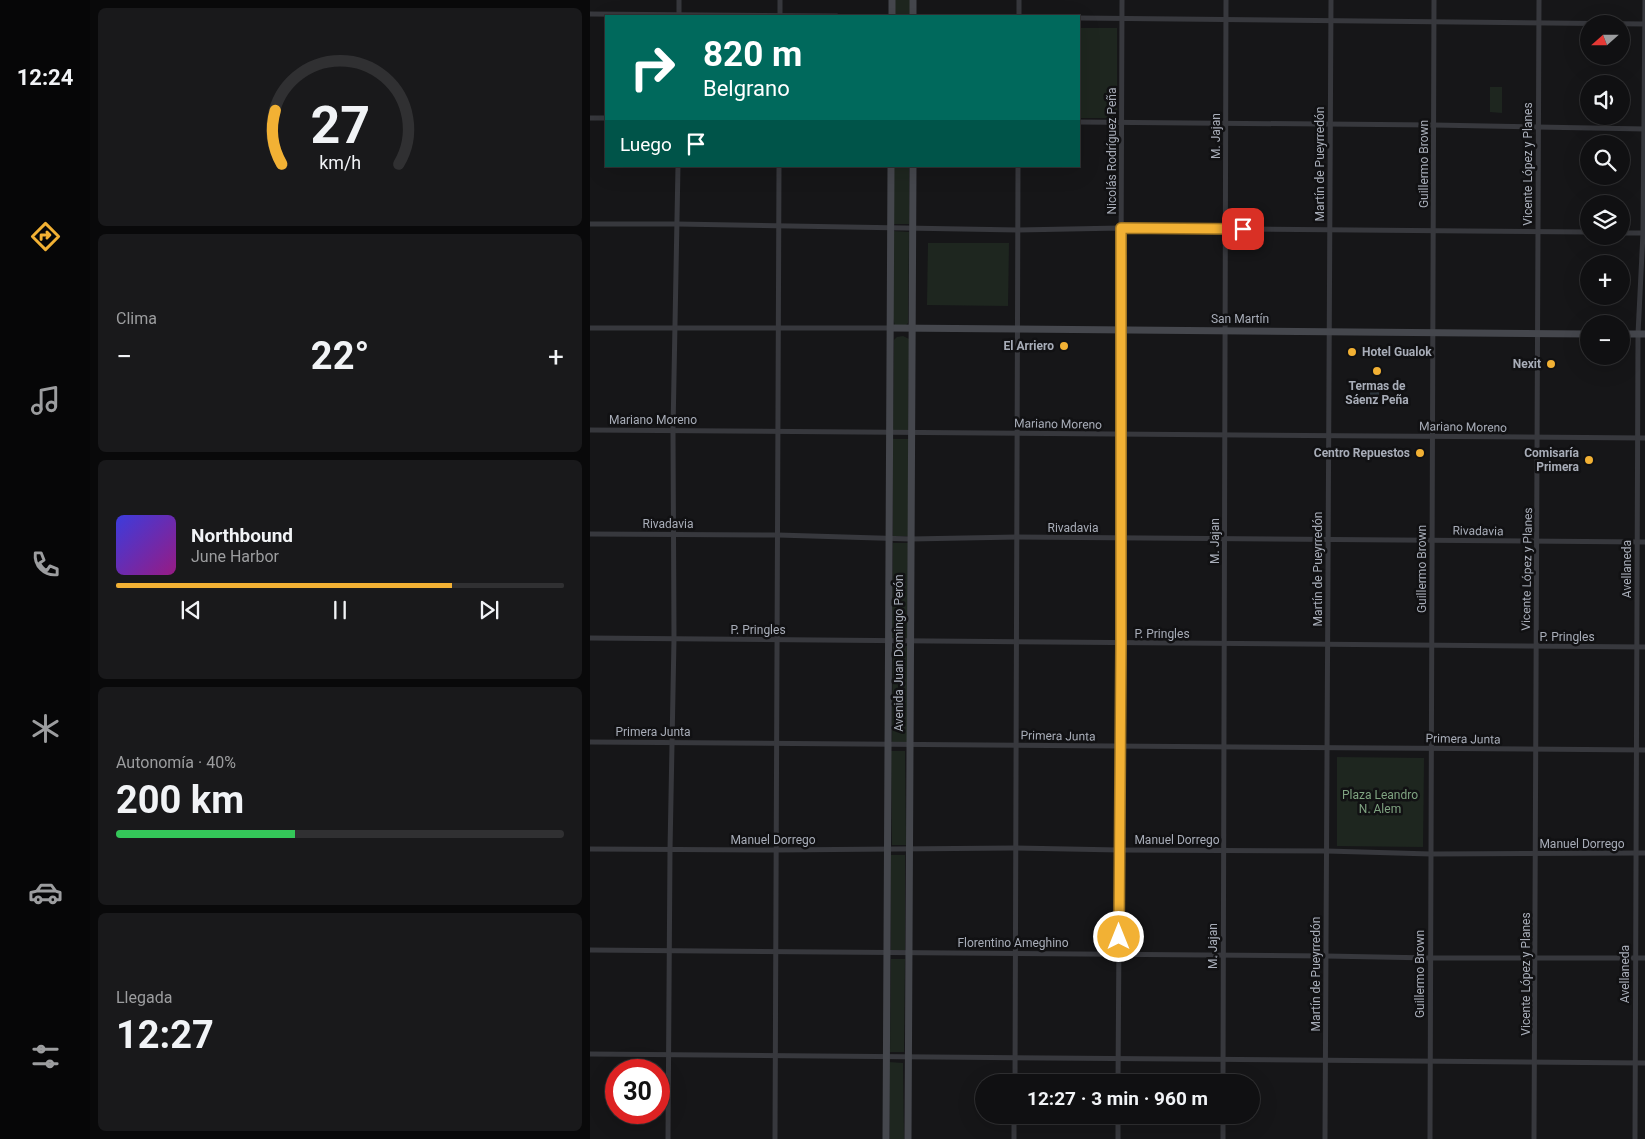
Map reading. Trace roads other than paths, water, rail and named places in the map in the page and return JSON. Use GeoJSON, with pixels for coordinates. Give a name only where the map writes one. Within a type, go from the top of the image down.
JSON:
{"type":"FeatureCollection","features":[{"type":"Feature","properties":{"kind":"main road"},"geometry":{"type":"LineString","coordinates":[[892,0],[892,15]]}},
{"type":"Feature","properties":{"kind":"main road"},"geometry":{"type":"LineString","coordinates":[[913,0],[913,15]]}},
{"type":"Feature","properties":{"kind":"main road","name":"Avenida Juan Domingo Perón"},"geometry":{"type":"LineString","coordinates":[[886,1139],[891,167]]}},
{"type":"Feature","properties":{"kind":"main road","name":"Avenida Juan Domingo Perón"},"geometry":{"type":"LineString","coordinates":[[908,1139],[913,167]]}},
{"type":"Feature","properties":{"kind":"main road","name":"San Martín"},"geometry":{"type":"LineString","coordinates":[[890,328],[1580,334]]}},
{"type":"Feature","properties":{"kind":"street"},"geometry":{"type":"LineString","coordinates":[[679,0],[679,15]]}},
{"type":"Feature","properties":{"kind":"street"},"geometry":{"type":"LineString","coordinates":[[780,0],[780,15]]}},
{"type":"Feature","properties":{"kind":"street"},"geometry":{"type":"LineString","coordinates":[[1018,15],[1019,0]]}},
{"type":"Feature","properties":{"kind":"street","name":"Nicolás Rodríguez Peña"},"geometry":{"type":"LineString","coordinates":[[1118,1074],[1122,434],[1122,0]]}},
{"type":"Feature","properties":{"kind":"street","name":"M. Jajan"},"geometry":{"type":"LineString","coordinates":[[1223,1074],[1226,0]]}},
{"type":"Feature","properties":{"kind":"street","name":"Martín de Pueyrredón"},"geometry":{"type":"LineString","coordinates":[[1325,1139],[1331,0]]}},
{"type":"Feature","properties":{"kind":"street","name":"Guillermo Brown"},"geometry":{"type":"LineString","coordinates":[[1430,1139],[1434,0]]}},
{"type":"Feature","properties":{"kind":"street","name":"Vicente López y Planes"},"geometry":{"type":"LineString","coordinates":[[1534,1139],[1539,0]]}},
{"type":"Feature","properties":{"kind":"street","name":"Avellaneda"},"geometry":{"type":"LineString","coordinates":[[1635,1139],[1637,542],[1644,233],[1645,0]]}},
{"type":"Feature","properties":{"kind":"street"},"geometry":{"type":"LineString","coordinates":[[590,14],[634,15]]}},
{"type":"Feature","properties":{"kind":"street"},"geometry":{"type":"LineString","coordinates":[[1080,18],[1645,24]]}},
{"type":"Feature","properties":{"kind":"street"},"geometry":{"type":"LineString","coordinates":[[590,118],[605,118]]}},
{"type":"Feature","properties":{"kind":"street"},"geometry":{"type":"LineString","coordinates":[[1080,122],[1644,129]]}},
{"type":"Feature","properties":{"kind":"street"},"geometry":{"type":"LineString","coordinates":[[668,1139],[674,639],[673,430],[678,167]]}},
{"type":"Feature","properties":{"kind":"street"},"geometry":{"type":"LineString","coordinates":[[775,1139],[779,167]]}},
{"type":"Feature","properties":{"kind":"street"},"geometry":{"type":"LineString","coordinates":[[1014,1074],[1018,167]]}},
{"type":"Feature","properties":{"kind":"street"},"geometry":{"type":"LineString","coordinates":[[590,224],[1018,230],[1121,228],[1580,232]]}},
{"type":"Feature","properties":{"kind":"street"},"geometry":{"type":"LineString","coordinates":[[1630,233],[1644,233]]}},
{"type":"Feature","properties":{"kind":"street"},"geometry":{"type":"LineString","coordinates":[[590,328],[890,328]]}},
{"type":"Feature","properties":{"kind":"street","name":"Mariano Moreno"},"geometry":{"type":"LineString","coordinates":[[590,430],[1645,438]]}},
{"type":"Feature","properties":{"kind":"street","name":"Rivadavia"},"geometry":{"type":"LineString","coordinates":[[590,534],[778,535],[911,539],[1017,537],[1645,542]]}},
{"type":"Feature","properties":{"kind":"street","name":"P. Pringles"},"geometry":{"type":"LineString","coordinates":[[590,638],[1645,647]]}},
{"type":"Feature","properties":{"kind":"street","name":"Primera Junta"},"geometry":{"type":"LineString","coordinates":[[590,742],[1645,750]]}},
{"type":"Feature","properties":{"kind":"street","name":"Manuel Dorrego"},"geometry":{"type":"LineString","coordinates":[[590,849],[910,850],[1015,848],[1431,854],[1645,853]]}},
{"type":"Feature","properties":{"kind":"street","name":"Florentino Ameghino"},"geometry":{"type":"LineString","coordinates":[[590,950],[1536,959],[1645,958]]}},
{"type":"Feature","properties":{"kind":"street"},"geometry":{"type":"LineString","coordinates":[[590,1054],[1645,1063]]}},
{"type":"Feature","properties":{"kind":"street"},"geometry":{"type":"LineString","coordinates":[[1014,1124],[1014,1139]]}},
{"type":"Feature","properties":{"kind":"street"},"geometry":{"type":"LineString","coordinates":[[1118,1124],[1118,1139]]}},
{"type":"Feature","properties":{"kind":"street"},"geometry":{"type":"LineString","coordinates":[[1223,1124],[1223,1139]]}},
{"type":"Feature","properties":{"kind":"place","name":"El Arriero"},"geometry":{"type":"Point","coordinates":[1064,346]}},
{"type":"Feature","properties":{"kind":"place","name":"Hotel Gualok"},"geometry":{"type":"Point","coordinates":[1352,352]}},
{"type":"Feature","properties":{"kind":"place","name":"Nexit"},"geometry":{"type":"Point","coordinates":[1551,364]}},
{"type":"Feature","properties":{"kind":"place","name":"Termas de Sáenz Peña"},"geometry":{"type":"Point","coordinates":[1377,371]}},
{"type":"Feature","properties":{"kind":"place","name":"Centro Repuestos"},"geometry":{"type":"Point","coordinates":[1420,453]}},
{"type":"Feature","properties":{"kind":"place","name":"Comisaría Primera"},"geometry":{"type":"Point","coordinates":[1589,460]}},
{"type":"Feature","properties":{"kind":"park label","name":"Plaza Leandro N. Alem"},"geometry":{"type":"Point","coordinates":[1380,802]}}]}
